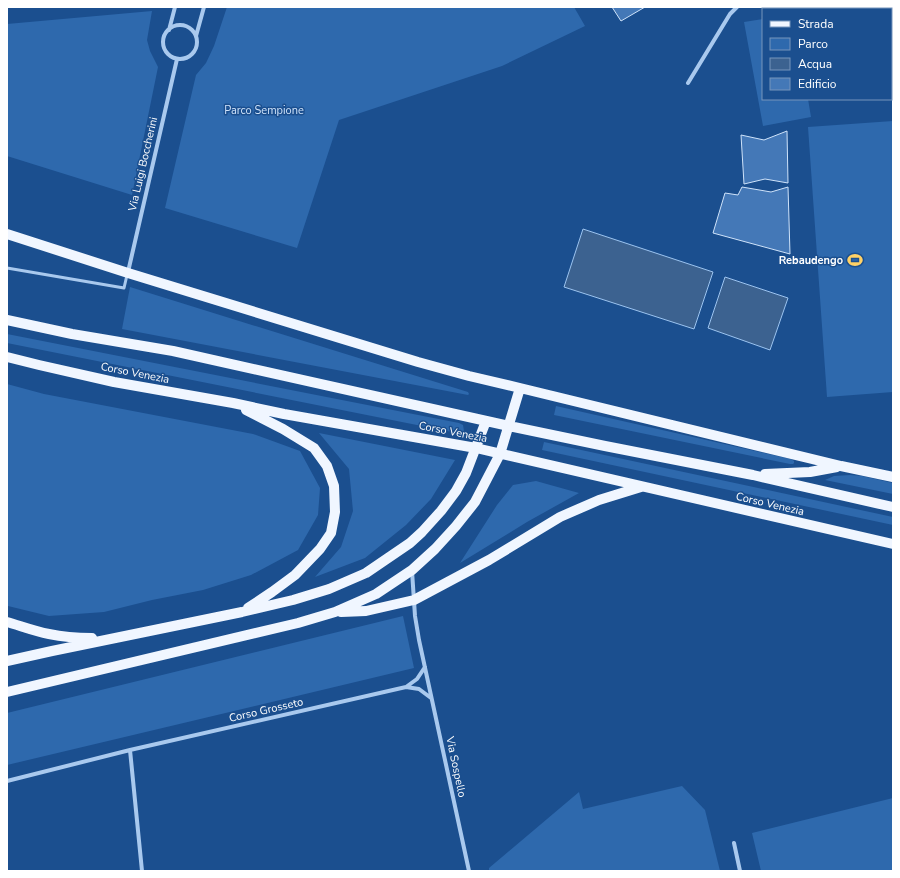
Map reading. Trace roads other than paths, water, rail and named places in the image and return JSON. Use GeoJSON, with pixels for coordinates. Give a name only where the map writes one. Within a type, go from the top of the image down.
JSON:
{"type":"FeatureCollection","features":[{"type":"Feature","properties":{"kind":"main road"},"geometry":{"type":"LineString","coordinates":[[7,234],[128,273],[468,376],[841,466],[893,477]]}},
{"type":"Feature","properties":{"kind":"main road","name":"Corso Venezia"},"geometry":{"type":"LineString","coordinates":[[7,320],[72,334],[173,351],[509,426],[753,475],[893,507]]}},
{"type":"Feature","properties":{"kind":"main road","name":"Corso Venezia"},"geometry":{"type":"LineString","coordinates":[[7,357],[114,382],[233,403],[292,416],[476,448],[893,544]]}},
{"type":"Feature","properties":{"kind":"main road"},"geometry":{"type":"LineString","coordinates":[[7,692],[290,625],[335,612],[376,594],[412,570],[435,550],[475,502],[500,454],[520,388]]}},
{"type":"Feature","properties":{"kind":"main road"},"geometry":{"type":"LineString","coordinates":[[233,403],[283,429],[314,448],[327,466],[334,486],[335,512],[331,533],[320,549],[295,575],[242,612]]}},
{"type":"Feature","properties":{"kind":"main road"},"geometry":{"type":"LineString","coordinates":[[7,661],[293,600],[329,589],[366,573],[410,543],[441,511],[456,492],[466,473],[486,421]]}},
{"type":"Feature","properties":{"kind":"main road"},"geometry":{"type":"LineString","coordinates":[[753,475],[810,472],[841,466]]}},
{"type":"Feature","properties":{"kind":"main road"},"geometry":{"type":"LineString","coordinates":[[335,612],[366,611],[414,600],[490,560],[560,517],[599,500],[641,487]]}},
{"type":"Feature","properties":{"kind":"main road"},"geometry":{"type":"LineString","coordinates":[[7,622],[50,635],[108,639]]}},
{"type":"Feature","properties":{"kind":"street"},"geometry":{"type":"LineString","coordinates":[[169,30],[174,7]]}},
{"type":"Feature","properties":{"kind":"street"},"geometry":{"type":"LineString","coordinates":[[196,36],[190,29],[182,25],[177,26],[165,34],[163,44],[165,49],[172,57],[177,59],[187,58],[191,55],[197,46],[196,36],[204,7]]}},
{"type":"Feature","properties":{"kind":"street"},"geometry":{"type":"LineString","coordinates":[[688,83],[730,14],[737,7]]}},
{"type":"Feature","properties":{"kind":"street","name":"Via Luigi Boccherini"},"geometry":{"type":"LineString","coordinates":[[128,273],[177,59]]}},
{"type":"Feature","properties":{"kind":"street","name":"Via Sospello"},"geometry":{"type":"LineString","coordinates":[[412,570],[415,616],[419,640],[469,871]]}},
{"type":"Feature","properties":{"kind":"street","name":"Corso Grosseto"},"geometry":{"type":"LineString","coordinates":[[7,781],[130,750],[406,687],[417,679],[425,667]]}},
{"type":"Feature","properties":{"kind":"street"},"geometry":{"type":"LineString","coordinates":[[406,687],[419,689],[432,698]]}},
{"type":"Feature","properties":{"kind":"street"},"geometry":{"type":"LineString","coordinates":[[130,750],[142,871]]}},
{"type":"Feature","properties":{"kind":"street"},"geometry":{"type":"LineString","coordinates":[[734,843],[740,871]]}},
{"type":"Feature","properties":{"kind":"lane"},"geometry":{"type":"LineString","coordinates":[[7,268],[124,288],[128,273]]}},
{"type":"Feature","properties":{"kind":"water"},"geometry":{"type":"Polygon","coordinates":[[[583,229],[713,272],[694,329],[564,287],[583,229]]]}},
{"type":"Feature","properties":{"kind":"water"},"geometry":{"type":"Polygon","coordinates":[[[725,277],[788,298],[770,350],[708,328],[725,277]]]}},
{"type":"Feature","properties":{"kind":"place","name":"Rebaudengo"},"geometry":{"type":"Point","coordinates":[855,260]}},
{"type":"Feature","properties":{"kind":"park label","name":"Parco Sempione"},"geometry":{"type":"Point","coordinates":[264,110]}}]}
